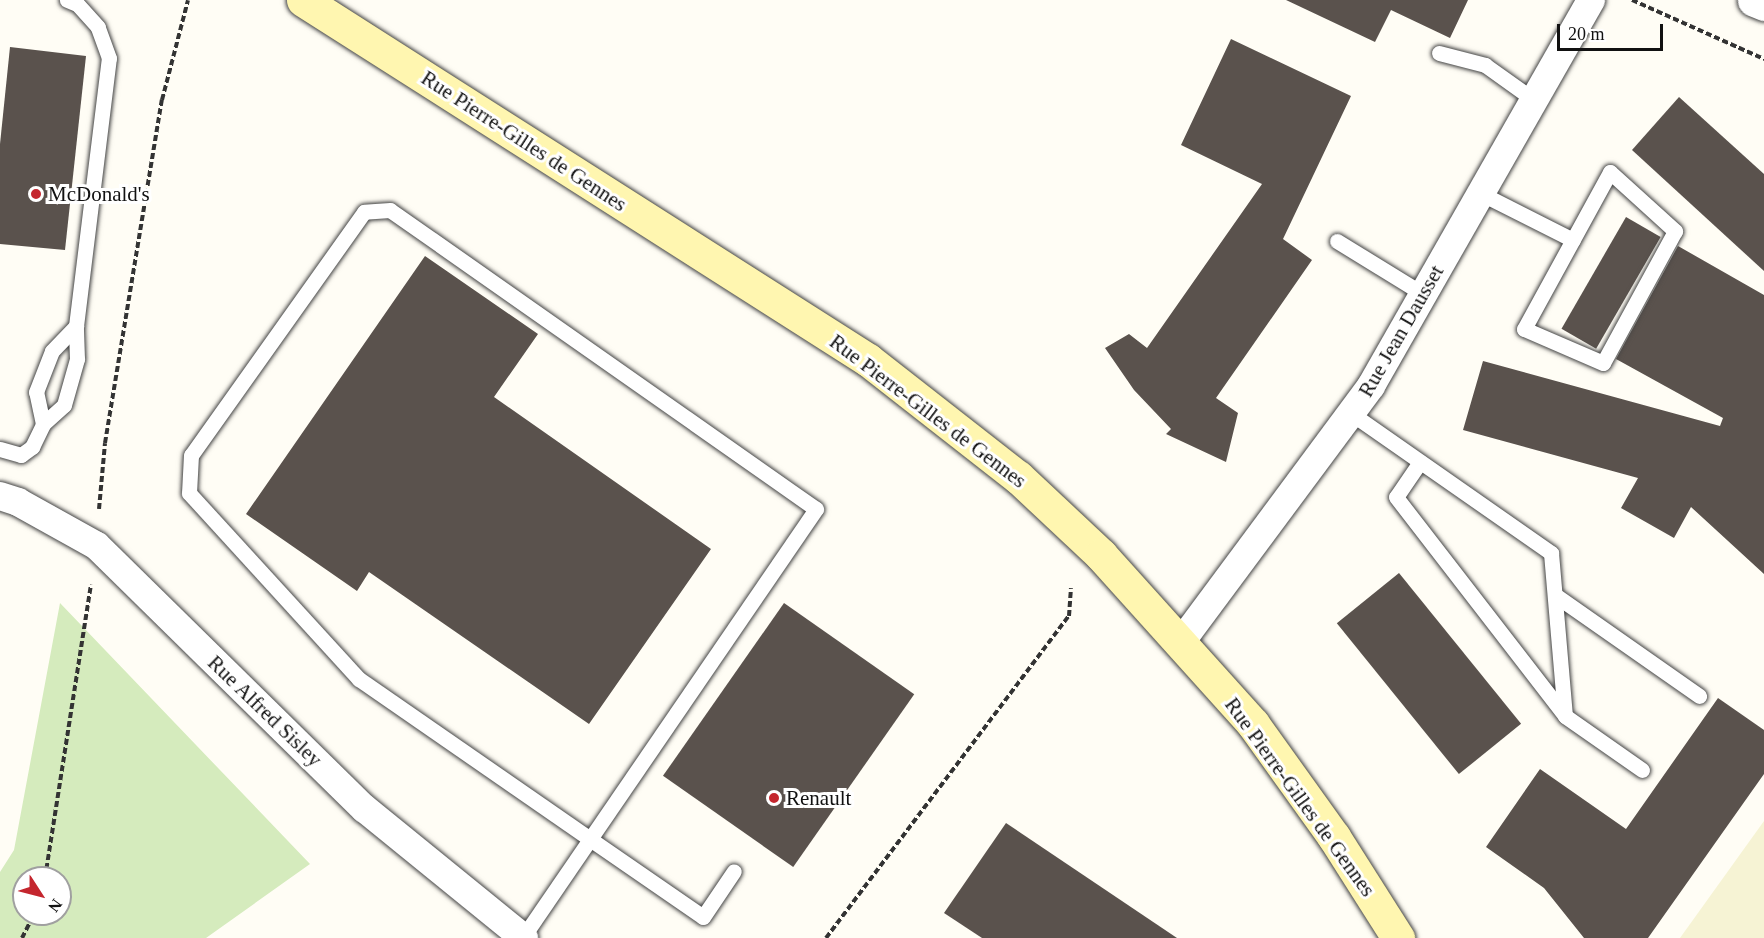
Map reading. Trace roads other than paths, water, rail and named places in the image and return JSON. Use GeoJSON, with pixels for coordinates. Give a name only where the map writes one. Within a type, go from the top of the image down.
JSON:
{"type":"FeatureCollection","features":[{"type":"Feature","properties":{"kind":"main road","name":"Rue Pierre-Gilles de Gennes"},"geometry":{"type":"LineString","coordinates":[[303,0],[868,360],[1018,477],[1101,555],[1253,724],[1334,837],[1398,938]]}},
{"type":"Feature","properties":{"kind":"street","name":"Rue Jean Dausset"},"geometry":{"type":"LineString","coordinates":[[1181,642],[1352,414],[1591,0]]}},
{"type":"Feature","properties":{"kind":"street"},"geometry":{"type":"LineString","coordinates":[[1754,0],[1764,4]]}},
{"type":"Feature","properties":{"kind":"street","name":"Rue Alfred Sisley"},"geometry":{"type":"LineString","coordinates":[[0,496],[18,501],[97,546],[365,809],[524,937]]}},
{"type":"Feature","properties":{"kind":"lane"},"geometry":{"type":"LineString","coordinates":[[0,448],[21,455],[32,447],[43,424],[64,405],[77,359],[76,326],[109,58],[98,27],[77,4],[67,0]]}},
{"type":"Feature","properties":{"kind":"lane"},"geometry":{"type":"LineString","coordinates":[[1439,53],[1485,65],[1534,100]]}},
{"type":"Feature","properties":{"kind":"lane"},"geometry":{"type":"LineString","coordinates":[[1610,172],[1675,231],[1603,363],[1524,329],[1573,240],[1610,172]]}},
{"type":"Feature","properties":{"kind":"lane"},"geometry":{"type":"LineString","coordinates":[[1480,193],[1573,240]]}},
{"type":"Feature","properties":{"kind":"lane"},"geometry":{"type":"LineString","coordinates":[[524,937],[590,839],[816,508],[390,210],[364,212],[190,455],[189,493],[359,679],[590,839],[703,917],[734,871]]}},
{"type":"Feature","properties":{"kind":"lane"},"geometry":{"type":"LineString","coordinates":[[1337,241],[1423,294]]}},
{"type":"Feature","properties":{"kind":"lane"},"geometry":{"type":"LineString","coordinates":[[43,424],[36,392],[52,351],[76,326]]}},
{"type":"Feature","properties":{"kind":"lane"},"geometry":{"type":"LineString","coordinates":[[1352,414],[1551,553],[1565,716]]}},
{"type":"Feature","properties":{"kind":"lane"},"geometry":{"type":"LineString","coordinates":[[1420,462],[1396,497],[1565,716],[1642,770]]}},
{"type":"Feature","properties":{"kind":"lane"},"geometry":{"type":"LineString","coordinates":[[1555,595],[1700,696]]}},
{"type":"Feature","properties":{"kind":"place","name":"McDonald's"},"geometry":{"type":"Point","coordinates":[36,194]}},
{"type":"Feature","properties":{"kind":"place","name":"Renault"},"geometry":{"type":"Point","coordinates":[774,798]}}]}
